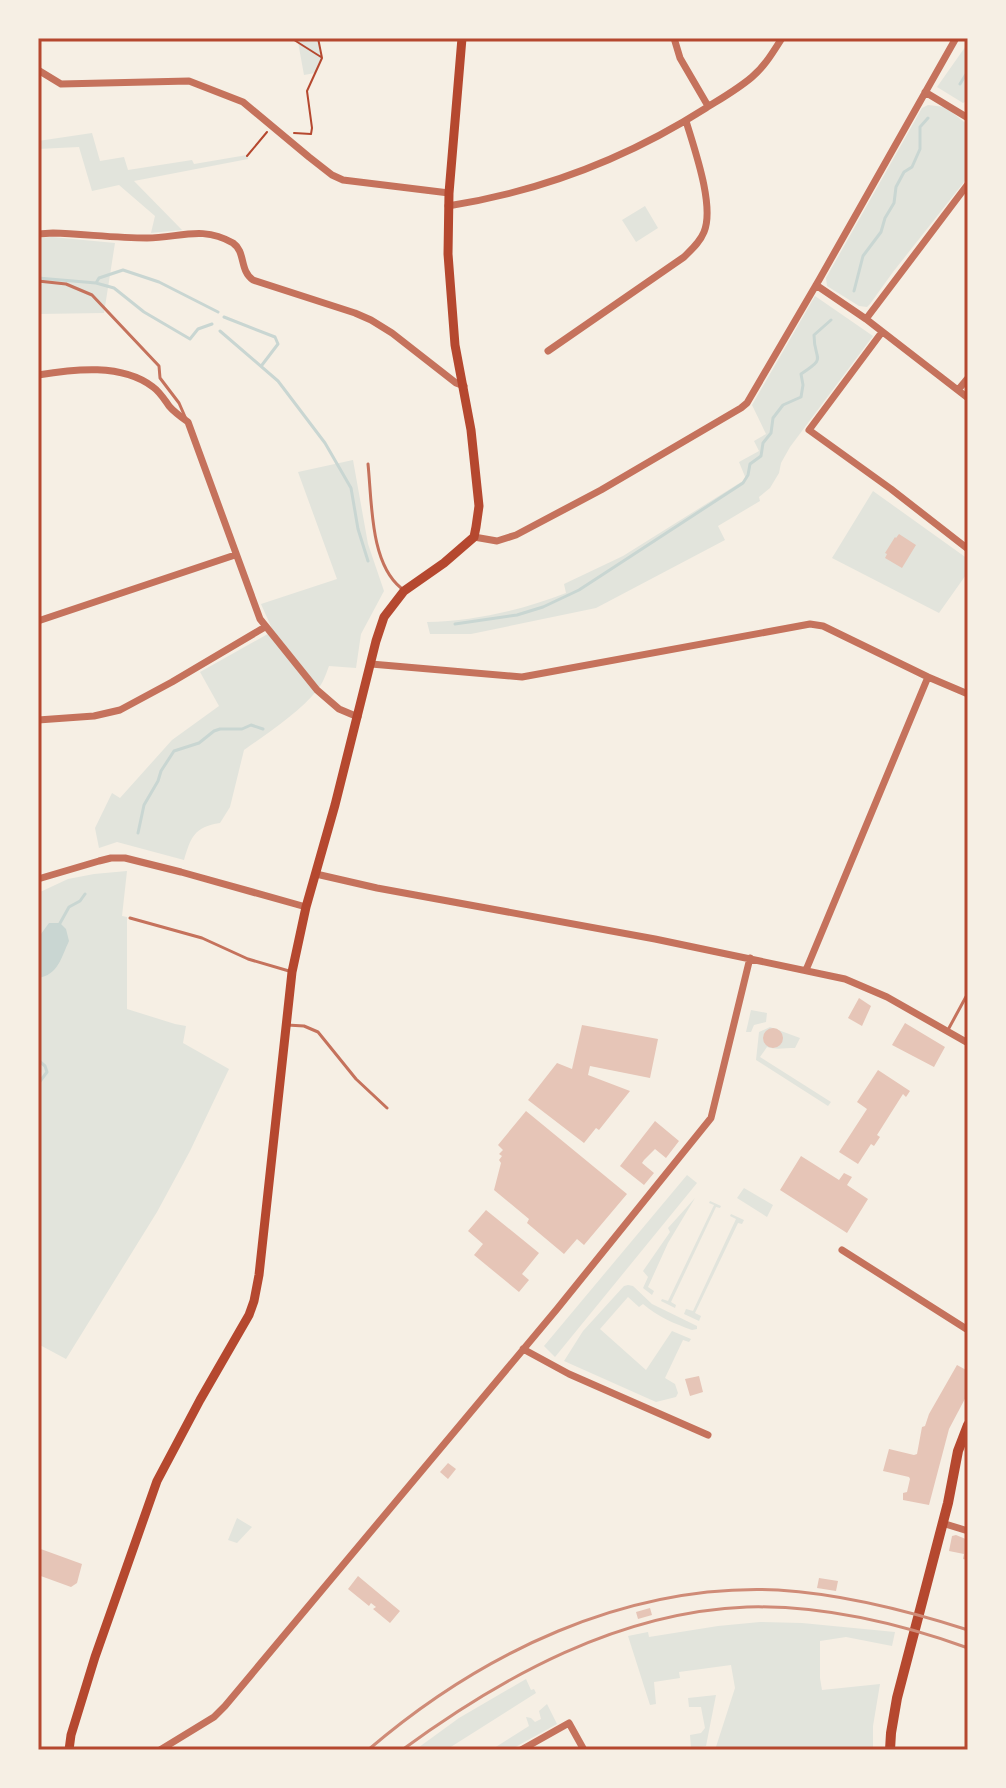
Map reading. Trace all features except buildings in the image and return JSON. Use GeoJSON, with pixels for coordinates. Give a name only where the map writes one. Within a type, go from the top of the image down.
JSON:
{"type":"FeatureCollection","features":[{"type":"Feature","properties":{"kind":"main road"},"geometry":{"type":"LineString","coordinates":[[69,1750],[74,1724],[109,1613],[149,1502],[166,1462],[254,1301],[292,972],[306,907],[384,617],[404,591],[474,537],[479,506],[471,430],[455,345],[448,254],[448,206],[462,38]]}},
{"type":"Feature","properties":{"kind":"main road"},"geometry":{"type":"LineString","coordinates":[[890,1750],[897,1698],[958,1451],[968,1425]]}},
{"type":"Feature","properties":{"kind":"street"},"geometry":{"type":"LineString","coordinates":[[674,38],[680,58],[708,106]]}},
{"type":"Feature","properties":{"kind":"street"},"geometry":{"type":"LineString","coordinates":[[448,206],[514,193],[578,174],[634,149],[735,90],[767,62],[782,38]]}},
{"type":"Feature","properties":{"kind":"street"},"geometry":{"type":"LineString","coordinates":[[474,537],[497,541],[516,535],[601,490],[741,408],[751,397],[956,38]]}},
{"type":"Feature","properties":{"kind":"street"},"geometry":{"type":"LineString","coordinates":[[38,70],[61,84],[189,81],[243,102],[332,175],[343,180],[449,193]]}},
{"type":"Feature","properties":{"kind":"street"},"geometry":{"type":"LineString","coordinates":[[925,92],[968,118]]}},
{"type":"Feature","properties":{"kind":"street"},"geometry":{"type":"LineString","coordinates":[[548,351],[684,257],[700,239],[707,223],[707,205],[686,121]]}},
{"type":"Feature","properties":{"kind":"street"},"geometry":{"type":"LineString","coordinates":[[866,319],[968,184]]}},
{"type":"Feature","properties":{"kind":"street"},"geometry":{"type":"LineString","coordinates":[[38,234],[145,238],[208,234],[238,248],[245,272],[253,280],[371,320],[464,386]]}},
{"type":"Feature","properties":{"kind":"street"},"geometry":{"type":"LineString","coordinates":[[816,285],[866,319],[968,398]]}},
{"type":"Feature","properties":{"kind":"street"},"geometry":{"type":"LineString","coordinates":[[882,332],[809,430],[968,549]]}},
{"type":"Feature","properties":{"kind":"street"},"geometry":{"type":"LineString","coordinates":[[38,375],[68,371],[123,372],[149,384],[171,409],[188,422],[255,609],[265,627],[317,690],[339,709],[358,717]]}},
{"type":"Feature","properties":{"kind":"street"},"geometry":{"type":"LineString","coordinates":[[958,390],[968,378]]}},
{"type":"Feature","properties":{"kind":"street"},"geometry":{"type":"LineString","coordinates":[[38,621],[235,555]]}},
{"type":"Feature","properties":{"kind":"street"},"geometry":{"type":"LineString","coordinates":[[371,664],[522,677],[810,624],[823,626],[968,694]]}},
{"type":"Feature","properties":{"kind":"street"},"geometry":{"type":"LineString","coordinates":[[38,720],[94,716],[120,710],[265,627]]}},
{"type":"Feature","properties":{"kind":"street"},"geometry":{"type":"LineString","coordinates":[[806,970],[928,677]]}},
{"type":"Feature","properties":{"kind":"street"},"geometry":{"type":"LineString","coordinates":[[38,879],[111,858],[125,858],[306,907]]}},
{"type":"Feature","properties":{"kind":"street"},"geometry":{"type":"LineString","coordinates":[[316,874],[845,979],[867,987],[968,1043]]}},
{"type":"Feature","properties":{"kind":"street"},"geometry":{"type":"LineString","coordinates":[[160,1750],[214,1717],[225,1706],[711,1118],[750,958]]}},
{"type":"Feature","properties":{"kind":"street"},"geometry":{"type":"LineString","coordinates":[[842,1250],[968,1330]]}},
{"type":"Feature","properties":{"kind":"street"},"geometry":{"type":"LineString","coordinates":[[523,1349],[569,1374],[708,1435]]}},
{"type":"Feature","properties":{"kind":"street"},"geometry":{"type":"LineString","coordinates":[[942,1523],[968,1531]]}},
{"type":"Feature","properties":{"kind":"street"},"geometry":{"type":"LineString","coordinates":[[521,1750],[569,1723],[584,1750]]}},
{"type":"Feature","properties":{"kind":"lane"},"geometry":{"type":"LineString","coordinates":[[38,281],[77,288],[97,299],[159,366],[160,378],[179,403],[188,422]]}},
{"type":"Feature","properties":{"kind":"lane"},"geometry":{"type":"LineString","coordinates":[[368,464],[381,560],[404,591]]}},
{"type":"Feature","properties":{"kind":"lane"},"geometry":{"type":"LineString","coordinates":[[130,918],[202,938],[248,959],[292,972]]}},
{"type":"Feature","properties":{"kind":"lane"},"geometry":{"type":"LineString","coordinates":[[947,1031],[968,993]]}},
{"type":"Feature","properties":{"kind":"lane"},"geometry":{"type":"LineString","coordinates":[[286,1025],[304,1026],[318,1032],[356,1079],[387,1108]]}},
{"type":"Feature","properties":{"kind":"path"},"geometry":{"type":"LineString","coordinates":[[291,38],[322,58]]}},
{"type":"Feature","properties":{"kind":"path"},"geometry":{"type":"LineString","coordinates":[[301,133],[311,134],[307,91],[322,58],[318,38]]}},
{"type":"Feature","properties":{"kind":"path"},"geometry":{"type":"LineString","coordinates":[[247,156],[273,125]]}},
{"type":"Feature","properties":{"kind":"shaded area"},"geometry":{"type":"Polygon","coordinates":[[[291,38],[318,38],[322,58],[315,73],[304,75],[298,42],[291,38]]]}},
{"type":"Feature","properties":{"kind":"shaded area"},"geometry":{"type":"Polygon","coordinates":[[[968,43],[968,100],[963,103],[937,87],[968,43]]]}},
{"type":"Feature","properties":{"kind":"shaded area"},"geometry":{"type":"Polygon","coordinates":[[[928,105],[945,107],[968,125],[968,177],[870,304],[867,307],[859,306],[827,286],[826,278],[922,108],[928,105]]]}},
{"type":"Feature","properties":{"kind":"shaded area"},"geometry":{"type":"Polygon","coordinates":[[[92,133],[100,161],[124,157],[128,170],[192,160],[194,164],[247,155],[248,159],[134,181],[182,230],[151,233],[155,216],[119,185],[92,191],[79,147],[38,149],[38,141],[92,133]]]}},
{"type":"Feature","properties":{"kind":"shaded area"},"geometry":{"type":"Polygon","coordinates":[[[645,206],[658,228],[636,242],[622,220],[645,206]]]}},
{"type":"Feature","properties":{"kind":"shaded area"},"geometry":{"type":"Polygon","coordinates":[[[38,238],[115,243],[104,313],[38,314],[38,238]]]}},
{"type":"Feature","properties":{"kind":"shaded area"},"geometry":{"type":"Polygon","coordinates":[[[815,296],[873,336],[790,447],[779,473],[770,488],[759,497],[760,501],[718,526],[725,540],[596,608],[471,634],[430,634],[427,622],[498,614],[566,593],[564,584],[623,556],[746,479],[739,462],[759,451],[754,441],[766,434],[752,405],[815,296]]]}},
{"type":"Feature","properties":{"kind":"shaded area"},"geometry":{"type":"Polygon","coordinates":[[[353,460],[368,544],[384,591],[361,634],[356,668],[329,666],[311,698],[244,750],[230,807],[220,823],[204,827],[195,834],[184,860],[117,842],[99,848],[95,828],[112,793],[120,798],[172,740],[219,706],[200,672],[273,631],[261,604],[337,579],[298,472],[353,460]]]}},
{"type":"Feature","properties":{"kind":"shaded area"},"geometry":{"type":"Polygon","coordinates":[[[873,491],[968,559],[968,572],[939,613],[832,558],[873,491]]]}},
{"type":"Feature","properties":{"kind":"shaded area"},"geometry":{"type":"Polygon","coordinates":[[[127,871],[122,916],[127,917],[127,1009],[186,1026],[183,1043],[229,1069],[157,1212],[66,1359],[38,1344],[38,893],[68,879],[127,871]]]}},
{"type":"Feature","properties":{"kind":"shaded area"},"geometry":{"type":"Polygon","coordinates":[[[49,923],[60,923],[66,929],[69,941],[54,969],[38,978],[38,938],[49,923]]]}},
{"type":"Feature","properties":{"kind":"shaded area"},"geometry":{"type":"Polygon","coordinates":[[[751,1010],[767,1013],[766,1022],[754,1025],[751,1032],[746,1032],[751,1010]]]}},
{"type":"Feature","properties":{"kind":"shaded area"},"geometry":{"type":"Polygon","coordinates":[[[770,1027],[800,1038],[795,1048],[767,1047],[760,1057],[831,1102],[828,1106],[756,1060],[759,1032],[770,1027]]]}},
{"type":"Feature","properties":{"kind":"shaded area"},"geometry":{"type":"Polygon","coordinates":[[[687,1175],[697,1183],[555,1357],[544,1346],[687,1175]]]}},
{"type":"Feature","properties":{"kind":"shaded area"},"geometry":{"type":"Polygon","coordinates":[[[744,1188],[773,1205],[767,1217],[737,1198],[744,1188]]]}},
{"type":"Feature","properties":{"kind":"shaded area"},"geometry":{"type":"Polygon","coordinates":[[[695,1198],[668,1243],[648,1287],[654,1291],[652,1295],[643,1288],[648,1277],[643,1271],[670,1232],[668,1228],[695,1198]]]}},
{"type":"Feature","properties":{"kind":"shaded area"},"geometry":{"type":"Polygon","coordinates":[[[710,1201],[721,1206],[716,1207],[671,1302],[676,1305],[675,1308],[661,1301],[668,1301],[714,1205],[710,1201]]]}},
{"type":"Feature","properties":{"kind":"shaded area"},"geometry":{"type":"Polygon","coordinates":[[[731,1214],[744,1220],[742,1224],[738,1223],[695,1313],[701,1316],[699,1321],[684,1314],[686,1309],[693,1311],[736,1219],[731,1214]]]}},
{"type":"Feature","properties":{"kind":"shaded area"},"geometry":{"type":"Polygon","coordinates":[[[628,1285],[652,1304],[697,1326],[692,1330],[678,1325],[643,1304],[639,1307],[628,1297],[600,1329],[646,1370],[672,1331],[691,1339],[689,1342],[683,1340],[665,1378],[675,1384],[676,1397],[656,1402],[564,1361],[583,1331],[628,1285]]]}},
{"type":"Feature","properties":{"kind":"shaded area"},"geometry":{"type":"Polygon","coordinates":[[[237,1518],[252,1527],[237,1543],[228,1540],[237,1518]]]}},
{"type":"Feature","properties":{"kind":"shaded area"},"geometry":{"type":"Polygon","coordinates":[[[760,1622],[895,1632],[892,1646],[846,1637],[820,1641],[822,1690],[880,1684],[873,1726],[873,1750],[715,1750],[735,1688],[731,1665],[679,1672],[680,1678],[654,1682],[656,1704],[650,1705],[628,1636],[648,1632],[649,1637],[760,1622]]]}},
{"type":"Feature","properties":{"kind":"shaded area"},"geometry":{"type":"Polygon","coordinates":[[[526,1679],[536,1693],[446,1750],[415,1750],[459,1718],[526,1679]]]}},
{"type":"Feature","properties":{"kind":"shaded area"},"geometry":{"type":"Polygon","coordinates":[[[716,1695],[706,1746],[691,1748],[690,1735],[701,1733],[705,1728],[701,1707],[689,1707],[688,1698],[716,1695]]]}},
{"type":"Feature","properties":{"kind":"shaded area"},"geometry":{"type":"Polygon","coordinates":[[[547,1704],[557,1724],[510,1750],[491,1750],[529,1726],[526,1717],[535,1722],[541,1719],[539,1711],[547,1704]]]}},
{"type":"Feature","properties":{"kind":"waterway"},"geometry":{"type":"LineString","coordinates":[[960,84],[968,71]]}},
{"type":"Feature","properties":{"kind":"waterway"},"geometry":{"type":"LineString","coordinates":[[854,291],[863,256],[881,232],[904,172],[912,167],[920,149],[920,127],[928,118]]}},
{"type":"Feature","properties":{"kind":"waterway"},"geometry":{"type":"LineString","coordinates":[[96,283],[99,278],[123,270],[159,282],[218,312]]}},
{"type":"Feature","properties":{"kind":"waterway"},"geometry":{"type":"LineString","coordinates":[[38,278],[96,283],[114,288],[144,312],[190,339],[198,329],[212,324]]}},
{"type":"Feature","properties":{"kind":"waterway"},"geometry":{"type":"LineString","coordinates":[[224,317],[275,337],[278,344],[262,365]]}},
{"type":"Feature","properties":{"kind":"waterway"},"geometry":{"type":"LineString","coordinates":[[455,624],[517,615],[579,590],[743,483],[750,464],[761,456],[763,443],[771,433],[773,418],[783,405],[801,397],[801,374],[818,358],[814,335],[831,320]]}},
{"type":"Feature","properties":{"kind":"waterway"},"geometry":{"type":"LineString","coordinates":[[220,331],[278,381],[325,443],[351,488],[358,529],[368,561]]}},
{"type":"Feature","properties":{"kind":"waterway"},"geometry":{"type":"LineString","coordinates":[[138,833],[144,805],[174,751],[199,743],[220,729],[242,729],[251,725],[263,729]]}},
{"type":"Feature","properties":{"kind":"waterway"},"geometry":{"type":"LineString","coordinates":[[59,925],[69,907],[85,894]]}},
{"type":"Feature","properties":{"kind":"waterway"},"geometry":{"type":"LineString","coordinates":[[38,1060],[47,1072],[38,1084]]}},
{"type":"Feature","properties":{"kind":"railway"},"geometry":{"type":"LineString","coordinates":[[368,1750],[458,1683],[507,1655],[558,1631],[611,1612],[666,1598],[721,1591],[802,1592],[874,1604],[968,1630]]}},
{"type":"Feature","properties":{"kind":"railway"},"geometry":{"type":"LineString","coordinates":[[402,1750],[481,1697],[564,1653],[653,1621],[700,1612],[747,1607],[803,1609],[859,1617],[968,1648]]}}]}
